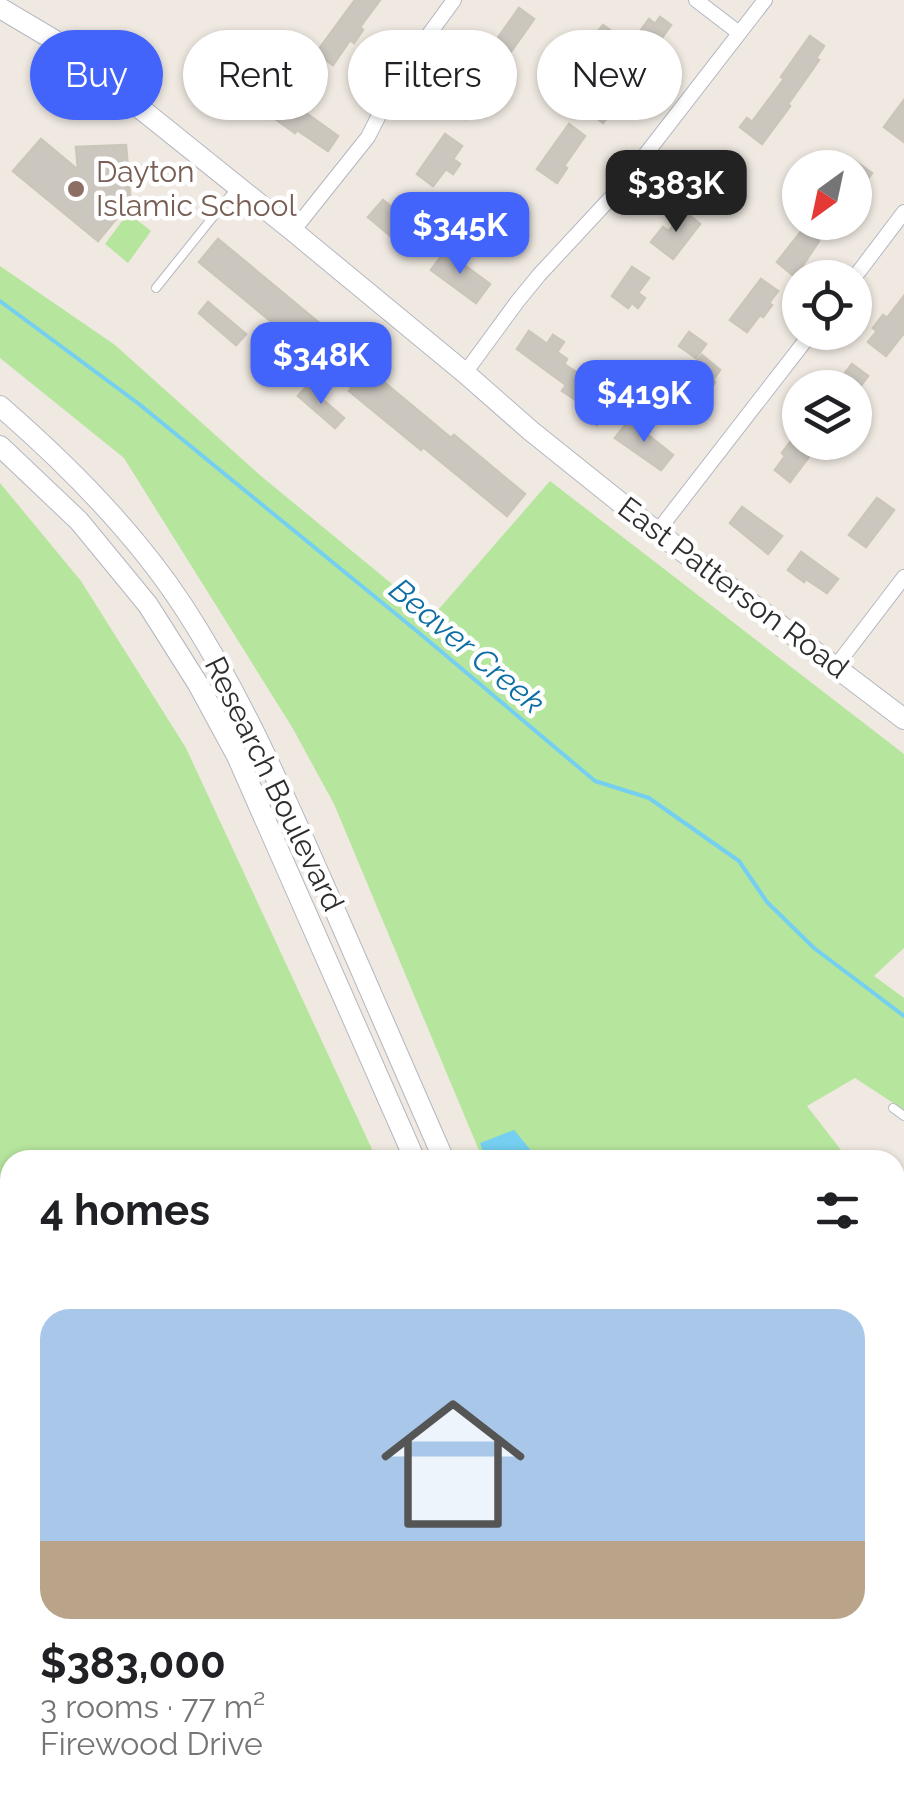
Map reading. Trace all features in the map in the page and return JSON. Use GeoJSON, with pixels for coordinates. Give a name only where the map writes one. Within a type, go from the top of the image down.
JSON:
{"type":"FeatureCollection","features":[{"type":"Feature","properties":{"kind":"main road","name":"East Patterson Road"},"geometry":{"type":"LineString","coordinates":[[0,8],[104,71],[531,431],[904,719]]}},
{"type":"Feature","properties":{"kind":"main road","name":"Research Boulevard"},"geometry":{"type":"LineString","coordinates":[[0,406],[44,444],[145,554],[228,680],[267,755],[440,1150]]}},
{"type":"Feature","properties":{"kind":"main road","name":"Research Boulevard"},"geometry":{"type":"LineString","coordinates":[[0,446],[79,521],[114,563],[148,605],[198,684],[237,756],[411,1150]]}},
{"type":"Feature","properties":{"kind":"street"},"geometry":{"type":"LineString","coordinates":[[293,231],[368,136],[400,74],[454,0]]}},
{"type":"Feature","properties":{"kind":"street"},"geometry":{"type":"LineString","coordinates":[[696,0],[740,33]]}},
{"type":"Feature","properties":{"kind":"street"},"geometry":{"type":"LineString","coordinates":[[465,373],[517,302],[618,190],[764,0]]}},
{"type":"Feature","properties":{"kind":"street"},"geometry":{"type":"LineString","coordinates":[[868,260],[904,212]]}},
{"type":"Feature","properties":{"kind":"street"},"geometry":{"type":"LineString","coordinates":[[658,532],[798,350]]}},
{"type":"Feature","properties":{"kind":"street"},"geometry":{"type":"LineString","coordinates":[[836,666],[904,577]]}},
{"type":"Feature","properties":{"kind":"lane"},"geometry":{"type":"LineString","coordinates":[[156,288],[238,186]]}},
{"type":"Feature","properties":{"kind":"lane"},"geometry":{"type":"LineString","coordinates":[[893,1108],[904,1116]]}},
{"type":"Feature","properties":{"kind":"green space"},"geometry":{"type":"Polygon","coordinates":[[[128,213],[151,231],[128,263],[105,244],[128,213]]]}},
{"type":"Feature","properties":{"kind":"green space"},"geometry":{"type":"Polygon","coordinates":[[[0,266],[115,345],[261,476],[432,617],[550,481],[904,754],[904,948],[874,976],[904,998],[904,1110],[855,1078],[807,1106],[841,1150],[479,1150],[334,804],[292,727],[124,458],[0,358],[0,266]]]}},
{"type":"Feature","properties":{"kind":"green space"},"geometry":{"type":"Polygon","coordinates":[[[0,483],[81,581],[186,748],[372,1150],[0,1150],[0,483]]]}},
{"type":"Feature","properties":{"kind":"water"},"geometry":{"type":"Polygon","coordinates":[[[514,1130],[531,1150],[482,1150],[480,1143],[514,1130]]]}},
{"type":"Feature","properties":{"kind":"building"},"geometry":{"type":"Polygon","coordinates":[[[355,0],[380,0],[360,27],[363,30],[348,30],[348,43],[333,65],[328,61],[328,37],[355,0]]]}},
{"type":"Feature","properties":{"kind":"building"},"geometry":{"type":"Polygon","coordinates":[[[519,8],[534,19],[517,43],[517,30],[503,30],[519,8]]]}},
{"type":"Feature","properties":{"kind":"building"},"geometry":{"type":"Polygon","coordinates":[[[660,17],[671,25],[667,30],[641,30],[649,19],[655,24],[660,17]]]}},
{"type":"Feature","properties":{"kind":"building"},"geometry":{"type":"Polygon","coordinates":[[[810,36],[824,46],[816,58],[819,60],[762,144],[740,127],[747,118],[752,122],[810,36]]]}},
{"type":"Feature","properties":{"kind":"building"},"geometry":{"type":"Polygon","coordinates":[[[904,100],[904,142],[884,127],[904,100]]]}},
{"type":"Feature","properties":{"kind":"building"},"geometry":{"type":"Polygon","coordinates":[[[277,120],[316,120],[338,136],[328,151],[297,130],[295,133],[277,120]]]}},
{"type":"Feature","properties":{"kind":"building"},"geometry":{"type":"Polygon","coordinates":[[[569,124],[585,136],[557,183],[537,169],[569,124]]]}},
{"type":"Feature","properties":{"kind":"building"},"geometry":{"type":"Polygon","coordinates":[[[445,134],[462,146],[453,159],[460,164],[453,174],[446,169],[433,186],[417,174],[445,134]]]}},
{"type":"Feature","properties":{"kind":"building"},"geometry":{"type":"Polygon","coordinates":[[[41,139],[78,170],[76,147],[126,145],[130,195],[113,198],[125,208],[98,241],[13,171],[41,139]]]}},
{"type":"Feature","properties":{"kind":"building"},"geometry":{"type":"Polygon","coordinates":[[[720,155],[741,169],[724,195],[707,183],[714,173],[709,170],[720,155]]]}},
{"type":"Feature","properties":{"kind":"building"},"geometry":{"type":"Polygon","coordinates":[[[383,200],[420,230],[405,248],[368,217],[383,200]]]}},
{"type":"Feature","properties":{"kind":"building"},"geometry":{"type":"Polygon","coordinates":[[[684,211],[700,224],[673,259],[651,242],[663,227],[669,231],[684,211]]]}},
{"type":"Feature","properties":{"kind":"building"},"geometry":{"type":"Polygon","coordinates":[[[218,239],[451,438],[454,435],[525,494],[507,516],[349,391],[352,388],[199,262],[218,239]]]}},
{"type":"Feature","properties":{"kind":"building"},"geometry":{"type":"Polygon","coordinates":[[[794,240],[819,241],[806,260],[782,260],[782,266],[777,262],[794,240]]]}},
{"type":"Feature","properties":{"kind":"building"},"geometry":{"type":"Polygon","coordinates":[[[445,251],[490,284],[476,303],[431,270],[445,251]]]}},
{"type":"Feature","properties":{"kind":"building"},"geometry":{"type":"Polygon","coordinates":[[[632,267],[649,278],[638,293],[645,298],[638,308],[632,303],[628,308],[612,296],[632,267]]]}},
{"type":"Feature","properties":{"kind":"building"},"geometry":{"type":"Polygon","coordinates":[[[761,279],[778,291],[763,317],[760,315],[747,332],[730,320],[761,279]]]}},
{"type":"Feature","properties":{"kind":"building"},"geometry":{"type":"Polygon","coordinates":[[[904,296],[904,333],[886,356],[872,345],[872,337],[877,331],[873,328],[883,315],[887,318],[904,296]]]}},
{"type":"Feature","properties":{"kind":"building"},"geometry":{"type":"Polygon","coordinates":[[[208,302],[246,334],[236,345],[199,313],[208,302]]]}},
{"type":"Feature","properties":{"kind":"building"},"geometry":{"type":"Polygon","coordinates":[[[529,331],[547,344],[553,335],[564,342],[557,352],[567,359],[564,364],[608,390],[605,394],[615,401],[597,425],[583,415],[588,408],[562,391],[566,385],[517,349],[529,331]]]}},
{"type":"Feature","properties":{"kind":"building"},"geometry":{"type":"Polygon","coordinates":[[[689,332],[706,344],[696,358],[679,346],[689,332]]]}},
{"type":"Feature","properties":{"kind":"building"},"geometry":{"type":"Polygon","coordinates":[[[702,355],[720,370],[694,410],[677,397],[695,375],[690,370],[702,355]]]}},
{"type":"Feature","properties":{"kind":"building"},"geometry":{"type":"Polygon","coordinates":[[[307,386],[344,418],[335,428],[298,396],[307,386]]]}},
{"type":"Feature","properties":{"kind":"building"},"geometry":{"type":"Polygon","coordinates":[[[629,420],[673,455],[661,470],[615,438],[629,420]]]}},
{"type":"Feature","properties":{"kind":"building"},"geometry":{"type":"Polygon","coordinates":[[[782,460],[806,460],[790,482],[775,470],[782,460]]]}},
{"type":"Feature","properties":{"kind":"building"},"geometry":{"type":"Polygon","coordinates":[[[877,498],[894,510],[866,547],[849,535],[877,498]]]}},
{"type":"Feature","properties":{"kind":"building"},"geometry":{"type":"Polygon","coordinates":[[[742,507],[782,536],[768,554],[730,523],[742,507]]]}},
{"type":"Feature","properties":{"kind":"building"},"geometry":{"type":"Polygon","coordinates":[[[801,552],[838,579],[827,593],[788,570],[801,552]]]}},
{"type":"Feature","properties":{"kind":"waterway","name":"Beaver Creek"},"geometry":{"type":"LineString","coordinates":[[0,301],[139,404],[595,781],[649,798],[739,861],[767,902],[814,948],[904,1016]]}},
{"type":"Feature","properties":{"kind":"place","name":"Dayton Islamic School"},"geometry":{"type":"Point","coordinates":[76,189]}}]}
